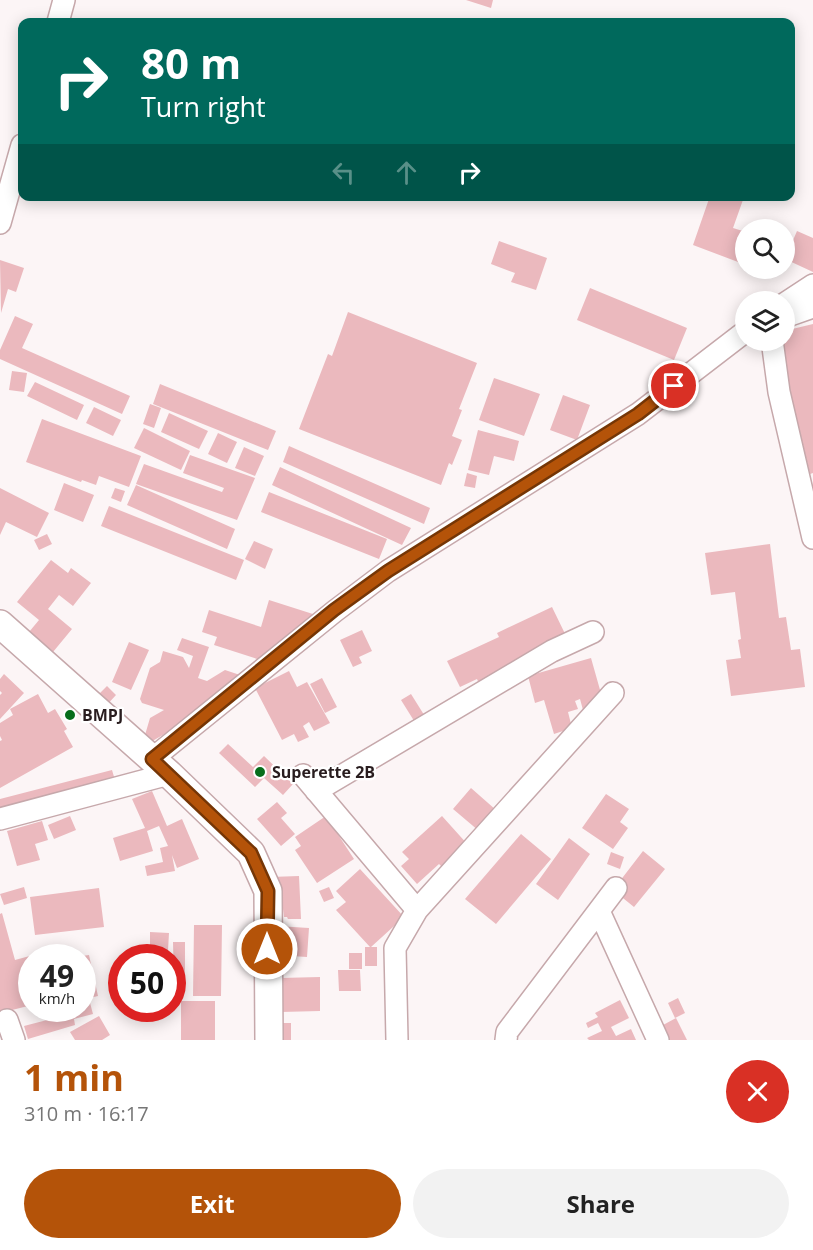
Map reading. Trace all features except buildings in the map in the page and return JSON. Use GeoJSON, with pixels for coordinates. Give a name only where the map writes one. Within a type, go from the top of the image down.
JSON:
{"type":"FeatureCollection","features":[{"type":"Feature","properties":{"kind":"main road"},"geometry":{"type":"LineString","coordinates":[[0,624],[161,766],[251,853],[268,891],[269,1040]]}},
{"type":"Feature","properties":{"kind":"street"},"geometry":{"type":"LineString","coordinates":[[59,18],[64,0]]}},
{"type":"Feature","properties":{"kind":"street"},"geometry":{"type":"LineString","coordinates":[[0,223],[18,159]]}},
{"type":"Feature","properties":{"kind":"street"},"geometry":{"type":"LineString","coordinates":[[795,297],[813,285]]}},
{"type":"Feature","properties":{"kind":"street"},"geometry":{"type":"LineString","coordinates":[[795,313],[813,307]]}},
{"type":"Feature","properties":{"kind":"street"},"geometry":{"type":"LineString","coordinates":[[0,819],[161,766],[334,610],[388,571],[638,414],[735,339]]}},
{"type":"Feature","properties":{"kind":"street"},"geometry":{"type":"LineString","coordinates":[[774,351],[780,392],[813,538]]}},
{"type":"Feature","properties":{"kind":"street"},"geometry":{"type":"LineString","coordinates":[[417,910],[310,783],[552,651],[593,632]]}},
{"type":"Feature","properties":{"kind":"street"},"geometry":{"type":"LineString","coordinates":[[397,1040],[395,948],[417,910],[613,693]]}},
{"type":"Feature","properties":{"kind":"street"},"geometry":{"type":"LineString","coordinates":[[509,1037],[616,888]]}},
{"type":"Feature","properties":{"kind":"street"},"geometry":{"type":"LineString","coordinates":[[599,911],[658,1040]]}},
{"type":"Feature","properties":{"kind":"place","name":"BMPJ"},"geometry":{"type":"Point","coordinates":[70,715]}},
{"type":"Feature","properties":{"kind":"place","name":"Superette 2B"},"geometry":{"type":"Point","coordinates":[260,772]}},
{"type":"Feature","properties":{"kind":"route"},"geometry":{"type":"LineString","coordinates":[[267,949],[268,891],[251,853],[152,759],[334,610],[388,571],[638,414],[674,386]]}}]}
